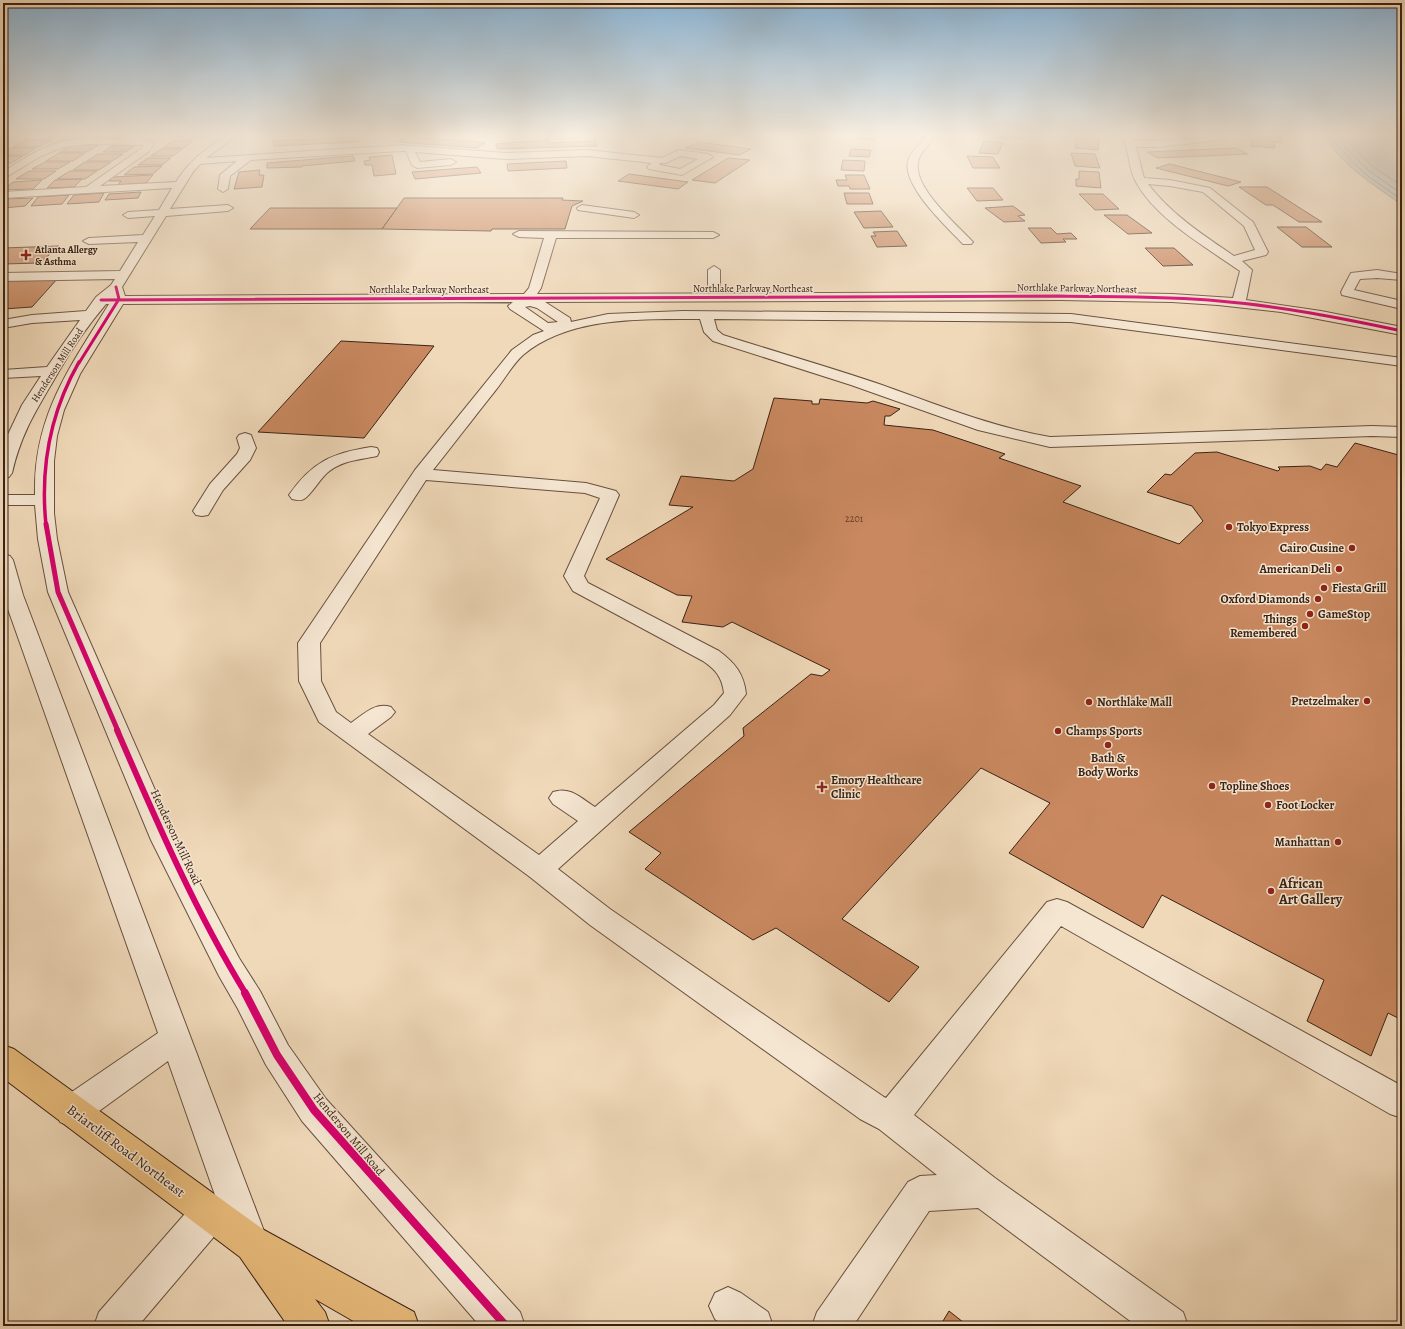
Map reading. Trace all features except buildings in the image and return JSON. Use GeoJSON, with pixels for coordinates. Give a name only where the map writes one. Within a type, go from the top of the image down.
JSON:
{"type":"FeatureCollection","features":[{"type":"Feature","properties":{"kind":"main road","name":"Briarcliff Road Northeast"},"geometry":{"type":"LineString","coordinates":[[3,1059],[251,1243],[400,1326]]}},
{"type":"Feature","properties":{"kind":"main road","name":"Briarcliff Road Northeast"},"geometry":{"type":"LineString","coordinates":[[251,1243],[311,1326]]}},
{"type":"Feature","properties":{"kind":"street","name":"Henderson Mill Road"},"geometry":{"type":"LineString","coordinates":[[172,198],[148,238],[67,384],[52,423],[46,456],[43,500],[48,549],[58,592],[164,840],[229,967],[249,1000],[277,1055],[314,1110],[451,1266],[506,1326]]}},
{"type":"Feature","properties":{"kind":"street"},"geometry":{"type":"LineString","coordinates":[[928,198],[968,242]]}},
{"type":"Feature","properties":{"kind":"street"},"geometry":{"type":"LineString","coordinates":[[1155,198],[1172,216],[1246,270],[1240,298]]}},
{"type":"Feature","properties":{"kind":"street"},"geometry":{"type":"LineString","coordinates":[[1216,198],[1249,224],[1262,252],[1234,260]]}},
{"type":"Feature","properties":{"kind":"street"},"geometry":{"type":"LineString","coordinates":[[128,215],[228,208]]}},
{"type":"Feature","properties":{"kind":"street"},"geometry":{"type":"LineString","coordinates":[[582,208],[634,215]]}},
{"type":"Feature","properties":{"kind":"street"},"geometry":{"type":"LineString","coordinates":[[518,234],[713,234]]}},
{"type":"Feature","properties":{"kind":"street"},"geometry":{"type":"LineString","coordinates":[[551,234],[530,296],[515,306],[545,327],[563,326],[608,318],[706,315],[1071,318],[1402,362]]}},
{"type":"Feature","properties":{"kind":"street"},"geometry":{"type":"LineString","coordinates":[[89,241],[148,238]]}},
{"type":"Feature","properties":{"kind":"street"},"geometry":{"type":"LineString","coordinates":[[714,270],[714,288]]}},
{"type":"Feature","properties":{"kind":"street"},"geometry":{"type":"LineString","coordinates":[[1402,274],[1355,276],[1346,292],[1402,305]]}},
{"type":"Feature","properties":{"kind":"street"},"geometry":{"type":"LineString","coordinates":[[3,277],[122,287]]}},
{"type":"Feature","properties":{"kind":"street","name":"Northlake Parkway Northeast"},"geometry":{"type":"LineString","coordinates":[[101,300],[122,287],[530,296],[1060,296],[1240,298],[1402,331]]}},
{"type":"Feature","properties":{"kind":"street","name":"Northlake Parkway Northeast"},"geometry":{"type":"LineString","coordinates":[[164,287],[530,296],[714,288],[1174,289],[1402,320]]}},
{"type":"Feature","properties":{"kind":"street","name":"Henderson Mill Road"},"geometry":{"type":"LineString","coordinates":[[3,473],[6,461],[20,426],[41,386],[101,300]]}},
{"type":"Feature","properties":{"kind":"street"},"geometry":{"type":"LineString","coordinates":[[3,324],[32,319],[90,315]]}},
{"type":"Feature","properties":{"kind":"street"},"geometry":{"type":"LineString","coordinates":[[706,315],[712,332],[718,338],[875,388],[997,431],[1028,439],[1057,442],[1372,430],[1402,432]]}},
{"type":"Feature","properties":{"kind":"street"},"geometry":{"type":"LineString","coordinates":[[563,326],[538,338],[517,353],[422,474],[310,643],[310,681],[327,717],[540,870],[600,917],[872,1108],[891,1118],[983,1190],[1169,1326]]}},
{"type":"Feature","properties":{"kind":"street"},"geometry":{"type":"LineString","coordinates":[[3,374],[52,371]]}},
{"type":"Feature","properties":{"kind":"street"},"geometry":{"type":"LineString","coordinates":[[202,511],[216,488],[244,456],[248,448],[245,438]]}},
{"type":"Feature","properties":{"kind":"street"},"geometry":{"type":"LineString","coordinates":[[298,495],[310,479],[330,462],[341,456],[371,452]]}},
{"type":"Feature","properties":{"kind":"street"},"geometry":{"type":"LineString","coordinates":[[422,474],[586,488],[610,495],[574,576],[580,587],[711,656],[726,667],[734,680],[735,694],[722,710],[540,870]]}},
{"type":"Feature","properties":{"kind":"street"},"geometry":{"type":"LineString","coordinates":[[3,500],[43,500]]}},
{"type":"Feature","properties":{"kind":"street"},"geometry":{"type":"LineString","coordinates":[[3,560],[11,611],[176,1038],[251,1243]]}},
{"type":"Feature","properties":{"kind":"street"},"geometry":{"type":"LineString","coordinates":[[352,734],[383,712]]}},
{"type":"Feature","properties":{"kind":"street"},"geometry":{"type":"LineString","coordinates":[[562,798],[596,820]]}},
{"type":"Feature","properties":{"kind":"street"},"geometry":{"type":"LineString","coordinates":[[891,1118],[1057,910],[1402,1103]]}},
{"type":"Feature","properties":{"kind":"street"},"geometry":{"type":"LineString","coordinates":[[72,1111],[176,1038]]}},
{"type":"Feature","properties":{"kind":"street"},"geometry":{"type":"LineString","coordinates":[[831,1326],[920,1194],[983,1190]]}},
{"type":"Feature","properties":{"kind":"street"},"geometry":{"type":"LineString","coordinates":[[113,1326],[210,1213]]}},
{"type":"Feature","properties":{"kind":"water"},"geometry":{"type":"Polygon","coordinates":[[[1392,198],[1402,198],[1402,205],[1392,198]]]}},
{"type":"Feature","properties":{"kind":"cycle path"},"geometry":{"type":"LineString","coordinates":[[116,287],[119,299],[85,352],[67,385],[56,410],[49,436],[45,461],[45,513],[52,565],[58,592],[164,840],[229,967],[249,1000],[277,1055],[314,1110],[451,1266],[506,1326]]}},
{"type":"Feature","properties":{"kind":"cycle path"},"geometry":{"type":"LineString","coordinates":[[101,300],[1060,296],[1150,297],[1195,299],[1260,305],[1362,322],[1402,331]]}},
{"type":"Feature","properties":{"kind":"place","name":"Atlanta Allergy & Asthma"},"geometry":{"type":"Point","coordinates":[26,255]}},
{"type":"Feature","properties":{"kind":"place","name":"Tokyo Express"},"geometry":{"type":"Point","coordinates":[1229,527]}},
{"type":"Feature","properties":{"kind":"place","name":"Cairo Cusine"},"geometry":{"type":"Point","coordinates":[1352,548]}},
{"type":"Feature","properties":{"kind":"place","name":"American Deli"},"geometry":{"type":"Point","coordinates":[1339,569]}},
{"type":"Feature","properties":{"kind":"place","name":"Fiesta Grill"},"geometry":{"type":"Point","coordinates":[1324,588]}},
{"type":"Feature","properties":{"kind":"place","name":"Oxford Diamonds"},"geometry":{"type":"Point","coordinates":[1318,599]}},
{"type":"Feature","properties":{"kind":"place","name":"GameStop"},"geometry":{"type":"Point","coordinates":[1310,614]}},
{"type":"Feature","properties":{"kind":"place","name":"Things Remembered"},"geometry":{"type":"Point","coordinates":[1305,626]}},
{"type":"Feature","properties":{"kind":"place","name":"Pretzelmaker"},"geometry":{"type":"Point","coordinates":[1367,701]}},
{"type":"Feature","properties":{"kind":"place","name":"Northlake Mall"},"geometry":{"type":"Point","coordinates":[1089,702]}},
{"type":"Feature","properties":{"kind":"place","name":"Champs Sports"},"geometry":{"type":"Point","coordinates":[1058,731]}},
{"type":"Feature","properties":{"kind":"place","name":"Bath & Body Works"},"geometry":{"type":"Point","coordinates":[1108,745]}},
{"type":"Feature","properties":{"kind":"place","name":"Topline Shoes"},"geometry":{"type":"Point","coordinates":[1212,786]}},
{"type":"Feature","properties":{"kind":"place","name":"Emory Healthcare Clinic"},"geometry":{"type":"Point","coordinates":[822,787]}},
{"type":"Feature","properties":{"kind":"place","name":"Foot Locker"},"geometry":{"type":"Point","coordinates":[1268,805]}},
{"type":"Feature","properties":{"kind":"place","name":"Manhattan"},"geometry":{"type":"Point","coordinates":[1338,842]}},
{"type":"Feature","properties":{"kind":"place","name":"African Art Gallery"},"geometry":{"type":"Point","coordinates":[1271,891]}}]}
